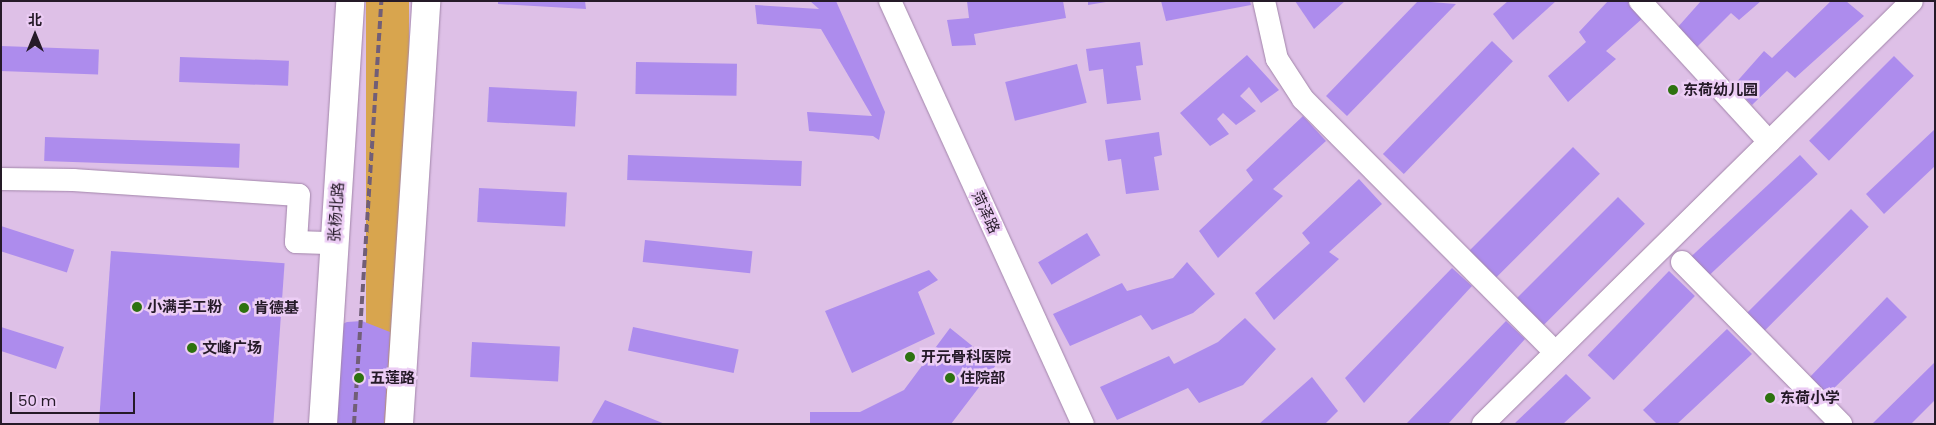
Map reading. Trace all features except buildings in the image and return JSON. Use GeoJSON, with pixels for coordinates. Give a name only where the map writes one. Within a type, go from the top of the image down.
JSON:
{"type":"FeatureCollection","features":[{"type":"Feature","properties":{"kind":"main road","name":"张杨北路"},"geometry":{"type":"LineString","coordinates":[[323,424],[350,1]]}},
{"type":"Feature","properties":{"kind":"main road"},"geometry":{"type":"LineString","coordinates":[[399,424],[426,1]]}},
{"type":"Feature","properties":{"kind":"street","name":"菏泽路"},"geometry":{"type":"LineString","coordinates":[[890,1],[1083,424]]}},
{"type":"Feature","properties":{"kind":"street"},"geometry":{"type":"LineString","coordinates":[[1264,1],[1277,58],[1302,100],[1555,352]]}},
{"type":"Feature","properties":{"kind":"street"},"geometry":{"type":"LineString","coordinates":[[1640,1],[1769,142]]}},
{"type":"Feature","properties":{"kind":"street"},"geometry":{"type":"LineString","coordinates":[[1483,424],[1912,1]]}},
{"type":"Feature","properties":{"kind":"street"},"geometry":{"type":"LineString","coordinates":[[1,179],[73,180],[299,195],[296,242],[334,244]]}},
{"type":"Feature","properties":{"kind":"street"},"geometry":{"type":"LineString","coordinates":[[1682,262],[1841,424]]}},
{"type":"Feature","properties":{"kind":"shaded area"},"geometry":{"type":"Polygon","coordinates":[[[366,1],[409,1],[409,424],[366,424],[366,1]]]}},
{"type":"Feature","properties":{"kind":"railway"},"geometry":{"type":"LineString","coordinates":[[354,424],[381,1]]}},
{"type":"Feature","properties":{"kind":"place","name":"东荷幼儿园"},"geometry":{"type":"Point","coordinates":[1673,90]}},
{"type":"Feature","properties":{"kind":"place","name":"小满手工粉"},"geometry":{"type":"Point","coordinates":[137,307]}},
{"type":"Feature","properties":{"kind":"place","name":"肯德基"},"geometry":{"type":"Point","coordinates":[244,308]}},
{"type":"Feature","properties":{"kind":"place","name":"文峰广场"},"geometry":{"type":"Point","coordinates":[192,348]}},
{"type":"Feature","properties":{"kind":"place","name":"开元骨科医院"},"geometry":{"type":"Point","coordinates":[910,357]}},
{"type":"Feature","properties":{"kind":"place","name":"五莲路"},"geometry":{"type":"Point","coordinates":[359,378]}},
{"type":"Feature","properties":{"kind":"place","name":"住院部"},"geometry":{"type":"Point","coordinates":[950,378]}},
{"type":"Feature","properties":{"kind":"place","name":"东荷小学"},"geometry":{"type":"Point","coordinates":[1770,398]}}]}
